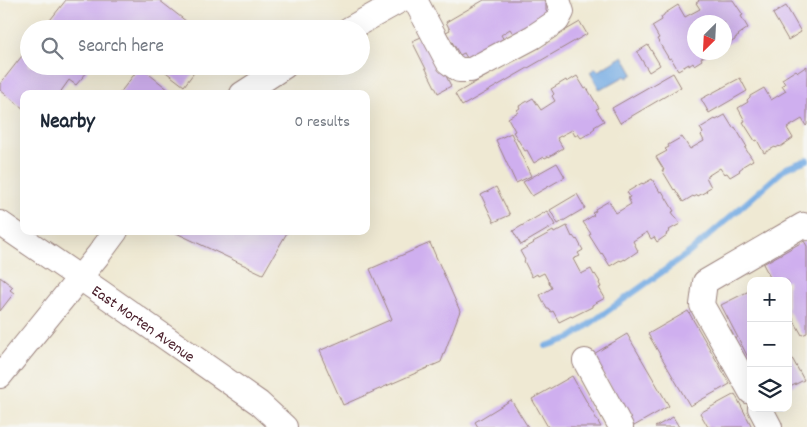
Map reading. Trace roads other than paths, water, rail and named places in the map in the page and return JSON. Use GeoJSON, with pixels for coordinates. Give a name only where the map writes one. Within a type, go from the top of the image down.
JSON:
{"type":"FeatureCollection","features":[{"type":"Feature","properties":{"kind":"street"},"geometry":{"type":"LineString","coordinates":[[355,20],[363,8],[401,0]]}},
{"type":"Feature","properties":{"kind":"street"},"geometry":{"type":"LineString","coordinates":[[415,0],[448,62],[459,70],[471,70],[533,37],[557,21],[562,12],[558,0]]}},
{"type":"Feature","properties":{"kind":"street"},"geometry":{"type":"LineString","coordinates":[[248,90],[271,75]]}},
{"type":"Feature","properties":{"kind":"street","name":"East Morten Avenue"},"geometry":{"type":"LineString","coordinates":[[0,223],[259,403],[285,427]]}},
{"type":"Feature","properties":{"kind":"street"},"geometry":{"type":"LineString","coordinates":[[747,385],[702,304],[705,282],[803,225],[807,228]]}},
{"type":"Feature","properties":{"kind":"street"},"geometry":{"type":"LineString","coordinates":[[0,376],[113,235]]}},
{"type":"Feature","properties":{"kind":"street"},"geometry":{"type":"LineString","coordinates":[[585,361],[621,427]]}},
{"type":"Feature","properties":{"kind":"street"},"geometry":{"type":"LineString","coordinates":[[762,412],[770,427]]}},
{"type":"Feature","properties":{"kind":"water"},"geometry":{"type":"Polygon","coordinates":[[[623,56],[633,74],[627,78],[625,76],[600,90],[590,72],[596,68],[598,71],[623,56]]]}},
{"type":"Feature","properties":{"kind":"waterway"},"geometry":{"type":"LineString","coordinates":[[546,346],[570,338],[690,252],[786,168],[807,160]]}}]}
